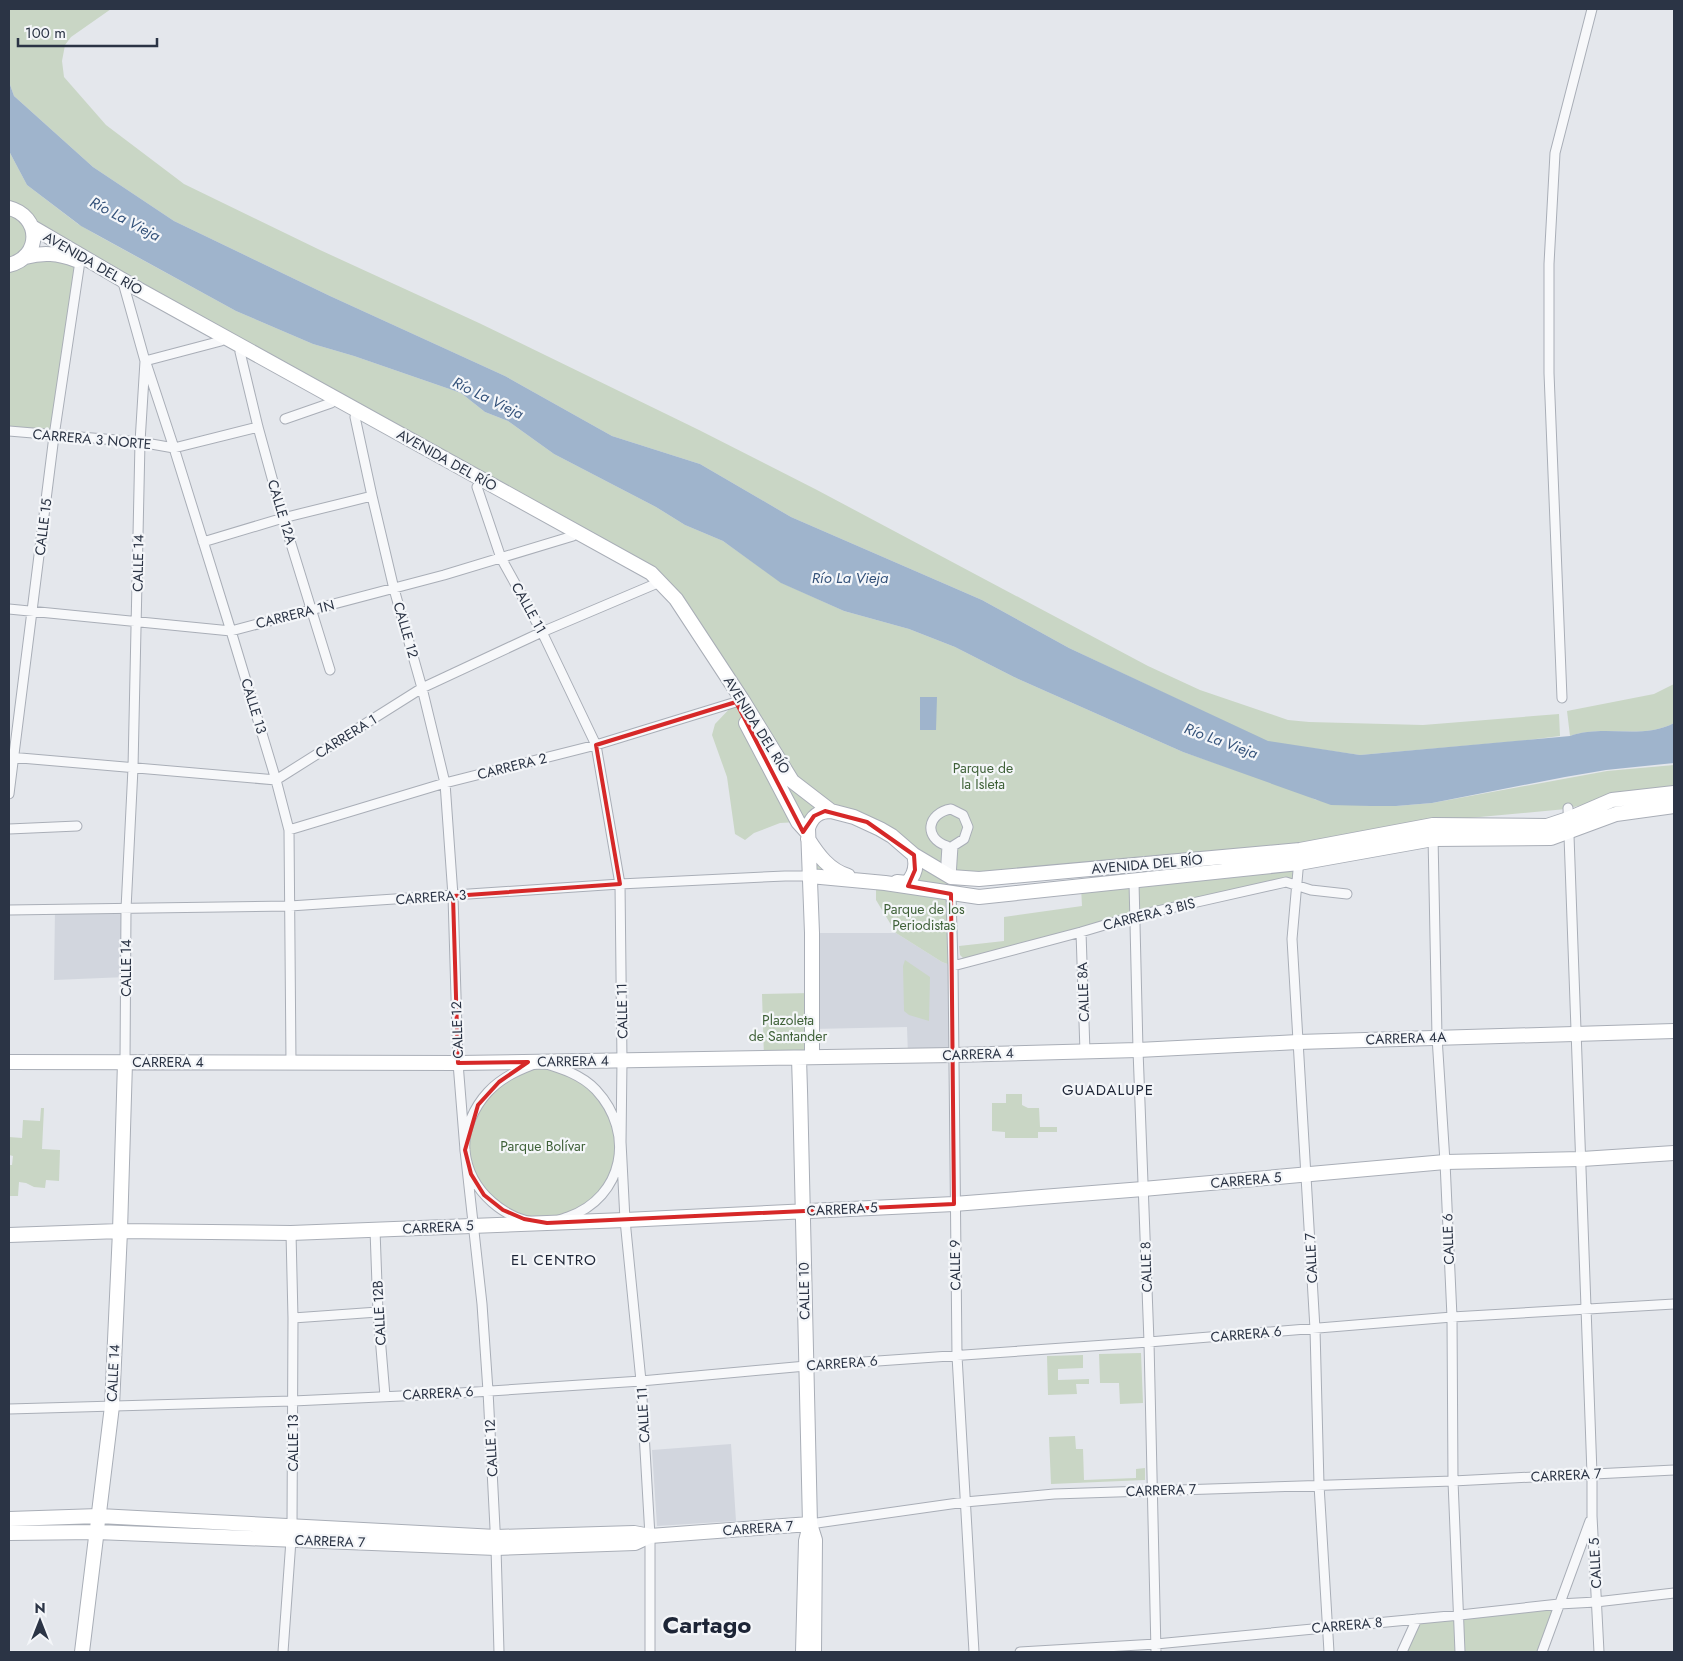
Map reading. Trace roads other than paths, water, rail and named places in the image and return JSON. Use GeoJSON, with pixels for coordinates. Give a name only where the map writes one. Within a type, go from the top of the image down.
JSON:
{"type":"FeatureCollection","features":[{"type":"Feature","properties":{"kind":"main road","name":"AVENIDA DEL RÍO"},"geometry":{"type":"LineString","coordinates":[[9,208],[22,213],[32,227],[146,294],[651,572],[671,598],[736,702],[798,822],[825,862],[853,878],[893,882],[951,894],[979,897],[1134,882],[1299,857],[1432,832],[1546,826],[1568,819],[1612,800],[1674,793]]}},
{"type":"Feature","properties":{"kind":"main road"},"geometry":{"type":"LineString","coordinates":[[25,257],[34,238],[32,227]]}},
{"type":"Feature","properties":{"kind":"main road","name":"AVENIDA DEL RÍO"},"geometry":{"type":"LineString","coordinates":[[9,265],[25,257],[47,253],[63,255],[80,261],[477,487],[648,575],[676,599],[743,701],[792,781],[831,811],[854,817],[880,829],[892,836],[914,855],[951,878],[979,880],[1299,857]]}},
{"type":"Feature","properties":{"kind":"main road","name":"AVENIDA DEL RÍO"},"geometry":{"type":"LineString","coordinates":[[1568,819],[1674,806]]}},
{"type":"Feature","properties":{"kind":"main road"},"geometry":{"type":"LineString","coordinates":[[808,836],[810,822],[814,816],[819,812],[831,811]]}},
{"type":"Feature","properties":{"kind":"main road","name":"CALLE 10"},"geometry":{"type":"LineString","coordinates":[[804,1652],[806,1541],[810,1524],[804,1211],[810,876],[808,836]]}},
{"type":"Feature","properties":{"kind":"main road"},"geometry":{"type":"LineString","coordinates":[[893,882],[907,882],[914,873],[916,866],[914,855]]}},
{"type":"Feature","properties":{"kind":"main road","name":"CARRERA 3"},"geometry":{"type":"LineString","coordinates":[[810,876],[853,880]]}},
{"type":"Feature","properties":{"kind":"main road","name":"CALLE 9"},"geometry":{"type":"LineString","coordinates":[[951,878],[951,894]]}},
{"type":"Feature","properties":{"kind":"main road","name":"AVENIDA DEL RÍO"},"geometry":{"type":"LineString","coordinates":[[853,880],[893,882]]}},
{"type":"Feature","properties":{"kind":"main road","name":"CARRERA 4A"},"geometry":{"type":"LineString","coordinates":[[1138,1050],[1298,1042],[1674,1031]]}},
{"type":"Feature","properties":{"kind":"main road","name":"CARRERA 4"},"geometry":{"type":"LineString","coordinates":[[9,1062],[458,1063],[806,1058],[1138,1050]]}},
{"type":"Feature","properties":{"kind":"main road","name":"CALLE 14"},"geometry":{"type":"LineString","coordinates":[[82,1652],[112,1406],[125,1062]]}},
{"type":"Feature","properties":{"kind":"main road","name":"CARRERA 5"},"geometry":{"type":"LineString","coordinates":[[9,1235],[120,1231],[291,1233],[625,1220],[954,1204],[1445,1162],[1582,1159],[1674,1153]]}},
{"type":"Feature","properties":{"kind":"main road","name":"CARRERA 7"},"geometry":{"type":"LineString","coordinates":[[9,1519],[99,1516],[292,1533]]}},
{"type":"Feature","properties":{"kind":"main road","name":"CALLE 10"},"geometry":{"type":"LineString","coordinates":[[810,1524],[815,1540],[814,1652]]}},
{"type":"Feature","properties":{"kind":"main road","name":"CARRERA 7"},"geometry":{"type":"LineString","coordinates":[[9,1533],[292,1533],[496,1542],[635,1543],[650,1536],[810,1524]]}},
{"type":"Feature","properties":{"kind":"street"},"geometry":{"type":"LineString","coordinates":[[1562,698],[1549,373],[1549,264],[1555,153],[1592,9]]}},
{"type":"Feature","properties":{"kind":"street","name":"CALLE 15"},"geometry":{"type":"LineString","coordinates":[[9,794],[11,758],[54,436],[80,261]]}},
{"type":"Feature","properties":{"kind":"street","name":"CALLE 14"},"geometry":{"type":"LineString","coordinates":[[124,286],[145,361],[140,442],[133,768],[126,909],[125,1062]]}},
{"type":"Feature","properties":{"kind":"street"},"geometry":{"type":"LineString","coordinates":[[145,361],[221,341]]}},
{"type":"Feature","properties":{"kind":"street","name":"CALLE 12A"},"geometry":{"type":"LineString","coordinates":[[240,352],[258,427],[330,670]]}},
{"type":"Feature","properties":{"kind":"street","name":"CALLE 13"},"geometry":{"type":"LineString","coordinates":[[145,361],[231,631],[276,780],[289,830],[292,1062]]}},
{"type":"Feature","properties":{"kind":"street"},"geometry":{"type":"LineString","coordinates":[[284,419],[331,403]]}},
{"type":"Feature","properties":{"kind":"street","name":"CALLE 12"},"geometry":{"type":"LineString","coordinates":[[355,417],[394,588],[422,688],[445,783],[453,896],[458,1063],[465,1150],[482,1304],[488,1391],[496,1542],[499,1652]]}},
{"type":"Feature","properties":{"kind":"street"},"geometry":{"type":"LineString","coordinates":[[174,448],[258,427]]}},
{"type":"Feature","properties":{"kind":"street","name":"CARRERA 3 NORTE"},"geometry":{"type":"LineString","coordinates":[[9,431],[140,442],[174,448]]}},
{"type":"Feature","properties":{"kind":"street","name":"CALLE 11"},"geometry":{"type":"LineString","coordinates":[[477,487],[502,558],[542,632],[596,745],[620,884],[621,1142],[625,1220],[641,1381],[650,1536],[650,1652]]}},
{"type":"Feature","properties":{"kind":"street"},"geometry":{"type":"LineString","coordinates":[[203,542],[284,518],[372,496]]}},
{"type":"Feature","properties":{"kind":"street","name":"CARRERA 1N"},"geometry":{"type":"LineString","coordinates":[[9,609],[231,631],[394,588],[573,536]]}},
{"type":"Feature","properties":{"kind":"street","name":"CARRERA 1"},"geometry":{"type":"LineString","coordinates":[[276,780],[422,688],[542,632],[658,583]]}},
{"type":"Feature","properties":{"kind":"street","name":"CARRERA 2"},"geometry":{"type":"LineString","coordinates":[[289,830],[445,783],[596,745],[736,702]]}},
{"type":"Feature","properties":{"kind":"street"},"geometry":{"type":"LineString","coordinates":[[11,758],[276,780]]}},
{"type":"Feature","properties":{"kind":"street","name":"CALLE 5"},"geometry":{"type":"LineString","coordinates":[[1568,819],[1582,1159],[1592,1516],[1600,1652]]}},
{"type":"Feature","properties":{"kind":"street"},"geometry":{"type":"LineString","coordinates":[[9,829],[77,826]]}},
{"type":"Feature","properties":{"kind":"street","name":"CALLE 6"},"geometry":{"type":"LineString","coordinates":[[1432,832],[1437,1038],[1452,1317],[1453,1481],[1460,1615],[1460,1652]]}},
{"type":"Feature","properties":{"kind":"street","name":"CALLE 9"},"geometry":{"type":"LineString","coordinates":[[950,846],[951,878]]}},
{"type":"Feature","properties":{"kind":"street","name":"CALLE 7"},"geometry":{"type":"LineString","coordinates":[[1299,857],[1292,939],[1315,1329],[1319,1485],[1329,1652]]}},
{"type":"Feature","properties":{"kind":"street","name":"CARRERA 3"},"geometry":{"type":"LineString","coordinates":[[9,910],[290,906],[620,884],[810,876]]}},
{"type":"Feature","properties":{"kind":"street","name":"CALLE 8"},"geometry":{"type":"LineString","coordinates":[[1134,882],[1156,1648]]}},
{"type":"Feature","properties":{"kind":"street","name":"CARRERA 3 BIS"},"geometry":{"type":"LineString","coordinates":[[953,966],[1135,916],[1286,882],[1311,890],[1347,894]]}},
{"type":"Feature","properties":{"kind":"street","name":"CALLE 9"},"geometry":{"type":"LineString","coordinates":[[951,894],[956,1356],[974,1652]]}},
{"type":"Feature","properties":{"kind":"street","name":"CALLE 8A"},"geometry":{"type":"LineString","coordinates":[[1081,932],[1085,1052]]}},
{"type":"Feature","properties":{"kind":"street"},"geometry":{"type":"LineString","coordinates":[[540,1062],[575,1074],[595,1089],[615,1119],[621,1142],[616,1172],[600,1197],[589,1207],[576,1214],[547,1223],[513,1215],[484,1195],[474,1179],[467,1162],[465,1150],[466,1134],[471,1119],[478,1105],[488,1092],[511,1074],[540,1062]]}},
{"type":"Feature","properties":{"kind":"street","name":"CALLE 12B"},"geometry":{"type":"LineString","coordinates":[[374,1230],[385,1396]]}},
{"type":"Feature","properties":{"kind":"street","name":"CALLE 13"},"geometry":{"type":"LineString","coordinates":[[284,1652],[292,1533],[293,1318],[291,1233]]}},
{"type":"Feature","properties":{"kind":"street","name":"CARRERA 6"},"geometry":{"type":"LineString","coordinates":[[9,1409],[293,1401],[488,1391],[641,1381],[806,1366],[1148,1342],[1452,1317],[1674,1304]]}},
{"type":"Feature","properties":{"kind":"street"},"geometry":{"type":"LineString","coordinates":[[293,1318],[378,1312]]}},
{"type":"Feature","properties":{"kind":"street","name":"CARRERA 7"},"geometry":{"type":"LineString","coordinates":[[810,1524],[964,1502],[1054,1494],[1453,1481],[1674,1470]]}},
{"type":"Feature","properties":{"kind":"street"},"geometry":{"type":"LineString","coordinates":[[1542,1652],[1592,1516]]}},
{"type":"Feature","properties":{"kind":"street","name":"CARRERA 8"},"geometry":{"type":"LineString","coordinates":[[1020,1652],[1156,1648],[1328,1626],[1460,1615],[1674,1593]]}},
{"type":"Feature","properties":{"kind":"street"},"geometry":{"type":"LineString","coordinates":[[1402,1652],[1417,1619]]}},
{"type":"Feature","properties":{"kind":"water","name":"Río La Vieja"},"geometry":{"type":"Polygon","coordinates":[[[9,82],[14,96],[93,167],[174,221],[330,296],[505,376],[612,436],[700,464],[791,517],[982,600],[1069,648],[1268,741],[1360,755],[1570,736],[1596,731],[1649,731],[1674,723],[1674,763],[1606,770],[1432,803],[1370,806],[1331,805],[1183,752],[1014,677],[955,647],[909,629],[844,611],[781,583],[723,541],[685,525],[656,507],[554,454],[508,421],[485,412],[461,393],[313,344],[236,311],[81,226],[27,185],[9,151],[9,82]]]}},
{"type":"Feature","properties":{"kind":"water"},"geometry":{"type":"Polygon","coordinates":[[[920,697],[937,697],[936,730],[920,730],[920,697]]]}},
{"type":"Feature","properties":{"kind":"district","name":"GUADALUPE"},"geometry":{"type":"Point","coordinates":[1108,1090]}},
{"type":"Feature","properties":{"kind":"district","name":"EL CENTRO"},"geometry":{"type":"Point","coordinates":[554,1260]}},
{"type":"Feature","properties":{"kind":"district","name":"Cartago"},"geometry":{"type":"Point","coordinates":[707,1625]}},
{"type":"Feature","properties":{"kind":"park label","name":"Parque de la Isleta"},"geometry":{"type":"Point","coordinates":[983,776]}},
{"type":"Feature","properties":{"kind":"park label","name":"Parque de los Periodistas"},"geometry":{"type":"Point","coordinates":[924,918]}},
{"type":"Feature","properties":{"kind":"park label","name":"Plazoleta de Santander"},"geometry":{"type":"Point","coordinates":[788,1028]}},
{"type":"Feature","properties":{"kind":"park label","name":"Parque Bolívar"},"geometry":{"type":"Point","coordinates":[543,1146]}}]}
